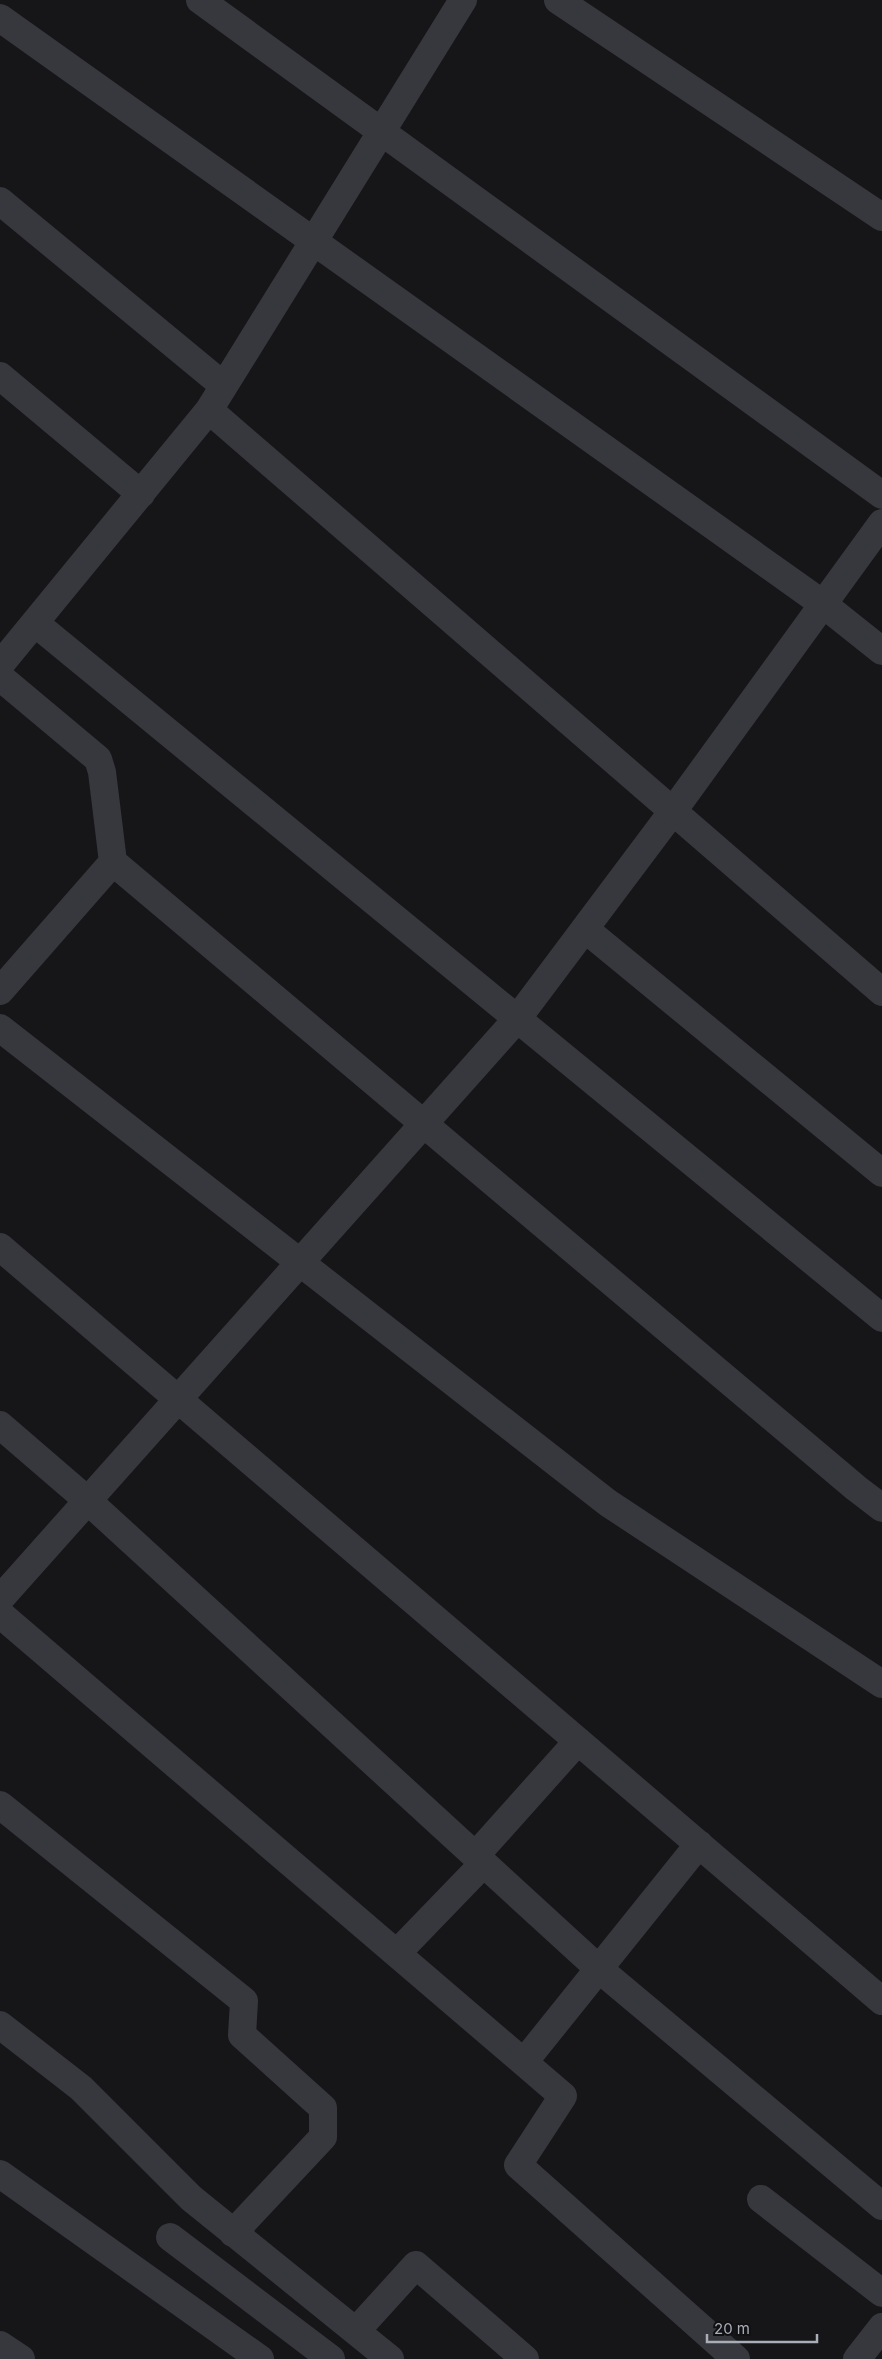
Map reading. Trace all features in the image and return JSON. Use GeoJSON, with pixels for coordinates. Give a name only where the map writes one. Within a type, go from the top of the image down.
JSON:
{"type":"FeatureCollection","features":[{"type":"Feature","properties":{"kind":"street"},"geometry":{"type":"LineString","coordinates":[[200,0],[882,495]]}},
{"type":"Feature","properties":{"kind":"street"},"geometry":{"type":"LineString","coordinates":[[0,665],[209,410],[463,0]]}},
{"type":"Feature","properties":{"kind":"street"},"geometry":{"type":"LineString","coordinates":[[558,0],[882,217]]}},
{"type":"Feature","properties":{"kind":"street"},"geometry":{"type":"LineString","coordinates":[[3,14],[314,241],[823,604],[882,651]]}},
{"type":"Feature","properties":{"kind":"street"},"geometry":{"type":"LineString","coordinates":[[0,201],[224,386]]}},
{"type":"Feature","properties":{"kind":"street"},"geometry":{"type":"LineString","coordinates":[[0,376],[141,494]]}},
{"type":"Feature","properties":{"kind":"street"},"geometry":{"type":"LineString","coordinates":[[209,410],[882,992]]}},
{"type":"Feature","properties":{"kind":"street"},"geometry":{"type":"LineString","coordinates":[[0,1599],[517,1019],[673,811],[882,523]]}},
{"type":"Feature","properties":{"kind":"street"},"geometry":{"type":"LineString","coordinates":[[35,623],[882,1318]]}},
{"type":"Feature","properties":{"kind":"street"},"geometry":{"type":"LineString","coordinates":[[0,677],[98,759],[102,772],[113,862],[882,1508]]}},
{"type":"Feature","properties":{"kind":"street"},"geometry":{"type":"LineString","coordinates":[[0,990],[113,862]]}},
{"type":"Feature","properties":{"kind":"street"},"geometry":{"type":"LineString","coordinates":[[585,929],[882,1172]]}},
{"type":"Feature","properties":{"kind":"street"},"geometry":{"type":"LineString","coordinates":[[0,1028],[608,1503],[882,1684]]}},
{"type":"Feature","properties":{"kind":"street"},"geometry":{"type":"LineString","coordinates":[[0,1247],[882,2001]]}},
{"type":"Feature","properties":{"kind":"street"},"geometry":{"type":"LineString","coordinates":[[0,1425],[87,1500],[599,1969],[882,2206]]}},
{"type":"Feature","properties":{"kind":"street"},"geometry":{"type":"LineString","coordinates":[[0,1614],[563,2096],[518,2165],[736,2359]]}},
{"type":"Feature","properties":{"kind":"street"},"geometry":{"type":"LineString","coordinates":[[397,1953],[479,1860],[578,1741]]}},
{"type":"Feature","properties":{"kind":"street"},"geometry":{"type":"LineString","coordinates":[[0,1805],[244,2001],[242,2036],[323,2108],[323,2137],[233,2232]]}},
{"type":"Feature","properties":{"kind":"street"},"geometry":{"type":"LineString","coordinates":[[524,2062],[699,1844]]}},
{"type":"Feature","properties":{"kind":"street"},"geometry":{"type":"LineString","coordinates":[[0,2026],[81,2088],[191,2198],[390,2359]]}},
{"type":"Feature","properties":{"kind":"street"},"geometry":{"type":"LineString","coordinates":[[0,2174],[260,2359]]}},
{"type":"Feature","properties":{"kind":"street"},"geometry":{"type":"LineString","coordinates":[[761,2199],[882,2293]]}},
{"type":"Feature","properties":{"kind":"street"},"geometry":{"type":"LineString","coordinates":[[170,2237],[331,2359]]}},
{"type":"Feature","properties":{"kind":"street"},"geometry":{"type":"LineString","coordinates":[[356,2331],[416,2265],[525,2359]]}},
{"type":"Feature","properties":{"kind":"street"},"geometry":{"type":"LineString","coordinates":[[857,2359],[882,2328]]}},
{"type":"Feature","properties":{"kind":"street"},"geometry":{"type":"LineString","coordinates":[[0,2345],[21,2359]]}}]}
